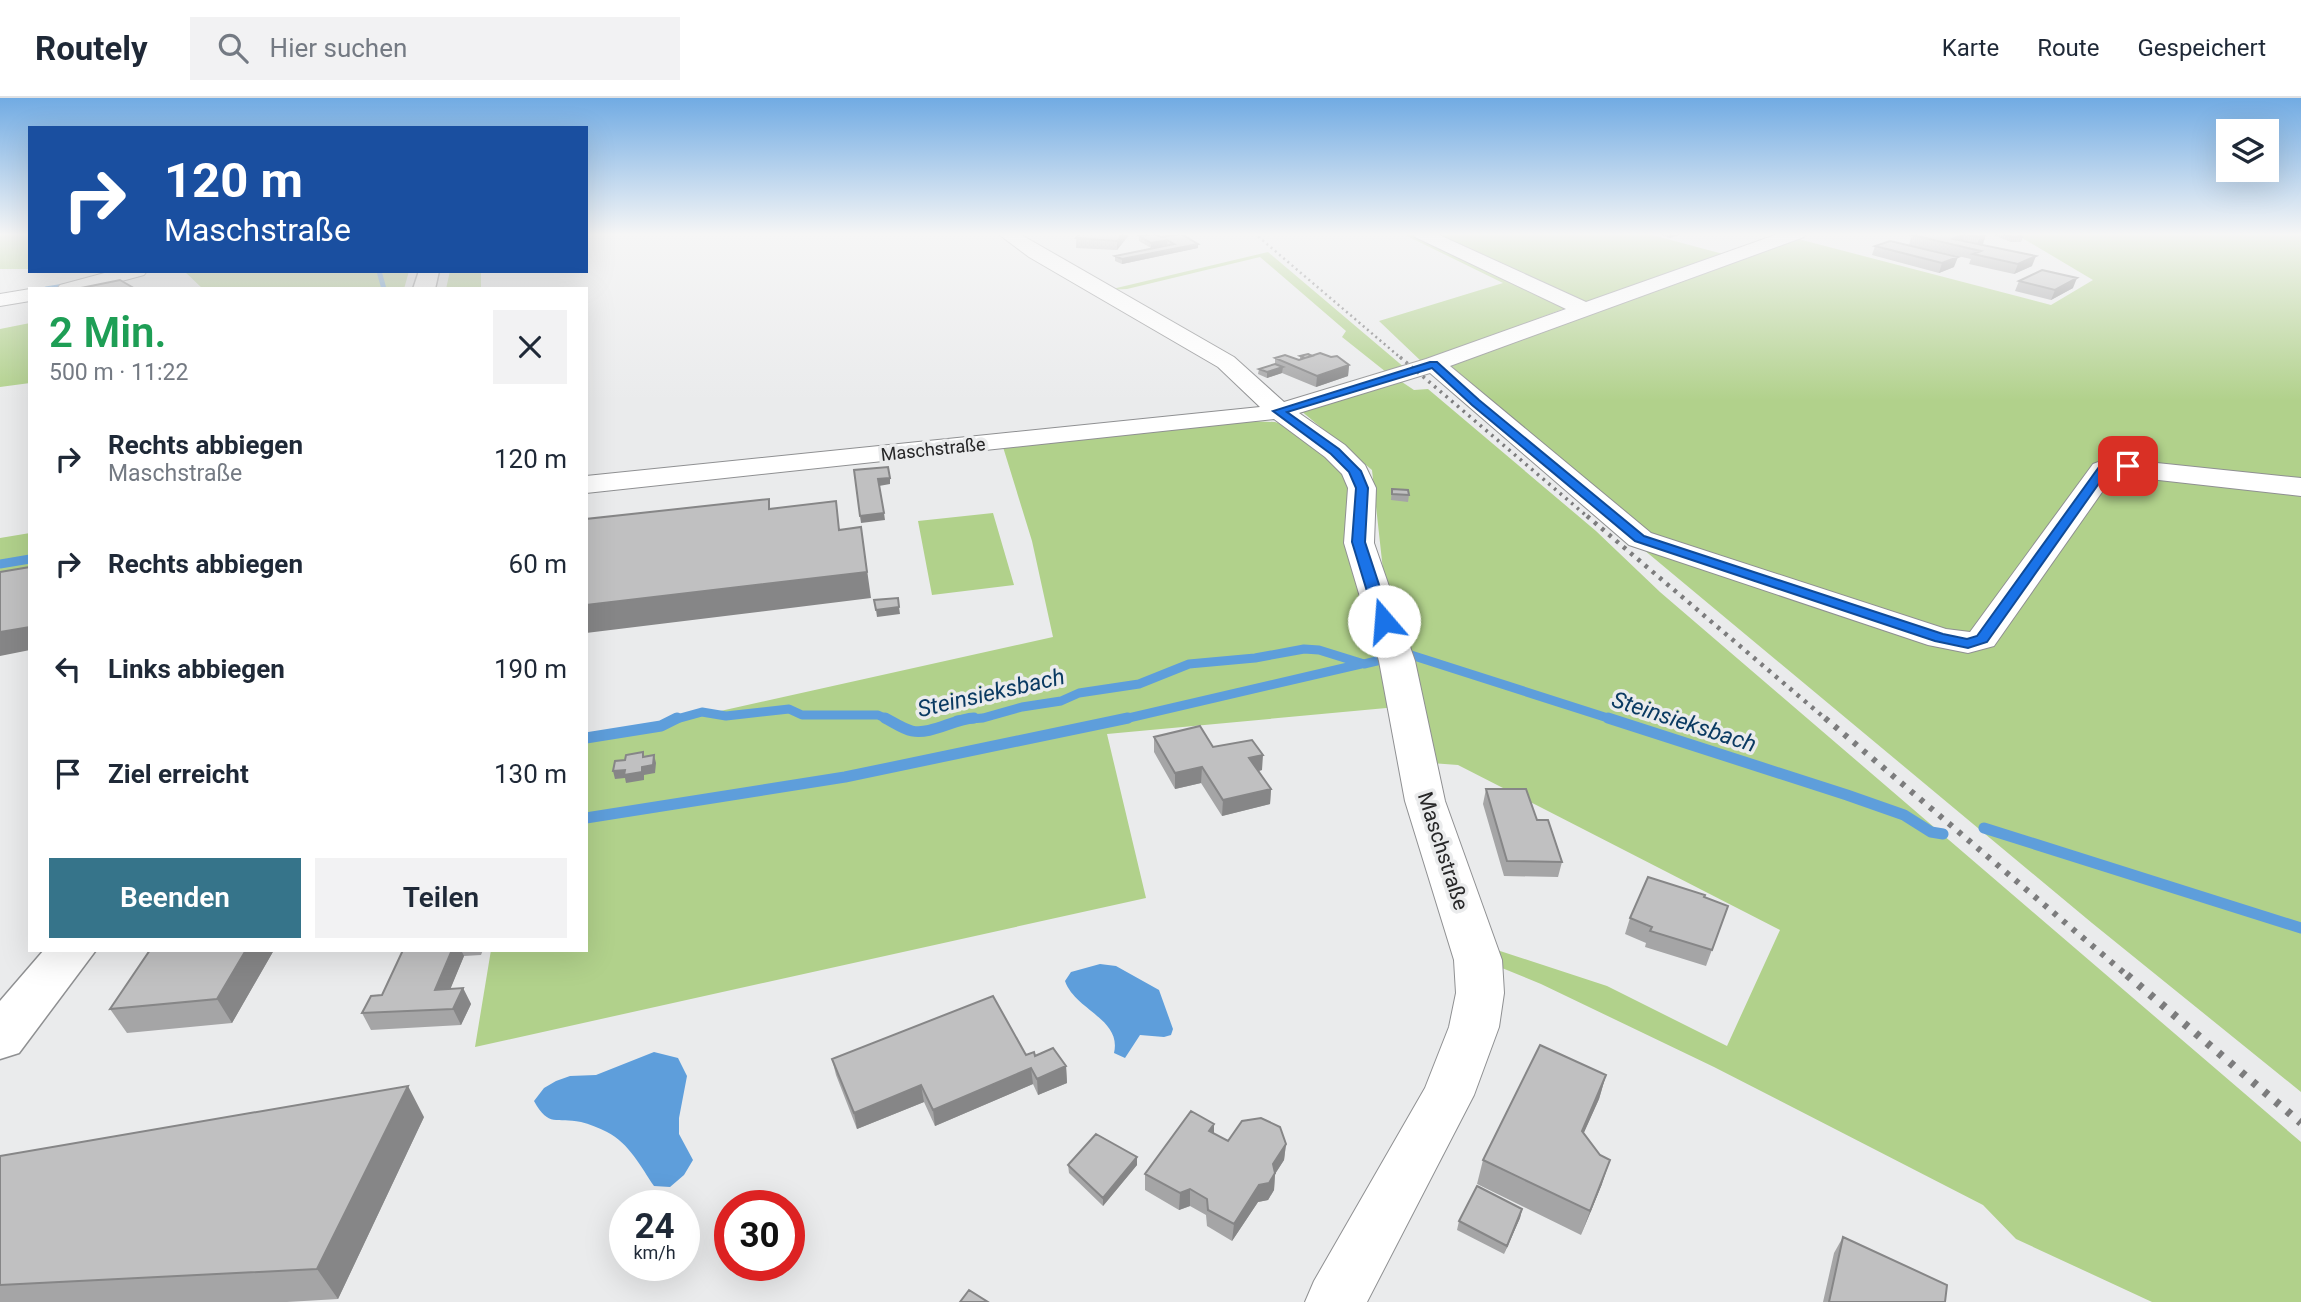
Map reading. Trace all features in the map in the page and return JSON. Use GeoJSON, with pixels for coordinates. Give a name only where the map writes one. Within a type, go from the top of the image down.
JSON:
{"type":"FeatureCollection","features":[{"type":"Feature","properties":{"kind":"main road"},"geometry":{"type":"LineString","coordinates":[[0,1038],[70,952]]}},
{"type":"Feature","properties":{"kind":"street","name":"Maschstraße"},"geometry":{"type":"LineString","coordinates":[[1099,289],[1226,362],[1279,411],[1335,452],[1355,471],[1362,488],[1359,542],[1398,660],[1425,801],[1478,960],[1480,993],[1474,1027],[1448,1095],[1335,1302]]}},
{"type":"Feature","properties":{"kind":"street"},"geometry":{"type":"LineString","coordinates":[[1540,289],[1584,310]]}},
{"type":"Feature","properties":{"kind":"street","name":"Maschstraße"},"geometry":{"type":"LineString","coordinates":[[588,485],[1279,411],[1434,364],[1642,289]]}},
{"type":"Feature","properties":{"kind":"street"},"geometry":{"type":"LineString","coordinates":[[0,300],[28,295]]}},
{"type":"Feature","properties":{"kind":"street"},"geometry":{"type":"LineString","coordinates":[[1434,364],[1640,539],[1927,634],[1968,643],[1982,639],[2103,470],[2109,466],[2301,487]]}},
{"type":"Feature","properties":{"kind":"green space"},"geometry":{"type":"Polygon","coordinates":[[[1297,289],[1312,289],[1405,368],[1386,372],[1342,337],[1346,331],[1297,289]]]}},
{"type":"Feature","properties":{"kind":"green space"},"geometry":{"type":"Polygon","coordinates":[[[1483,289],[1990,289],[2051,305],[2078,289],[2301,289],[2301,1092],[2092,923],[1428,370],[1581,314],[1563,309],[1422,362],[1379,321],[1483,289]]]}},
{"type":"Feature","properties":{"kind":"green space"},"geometry":{"type":"Polygon","coordinates":[[[28,323],[28,383],[0,387],[0,329],[28,323]]]}},
{"type":"Feature","properties":{"kind":"green space"},"geometry":{"type":"Polygon","coordinates":[[[1396,378],[1414,390],[1428,389],[1596,531],[1660,592],[2301,1142],[2301,1302],[2152,1302],[2016,1239],[1983,1205],[1714,1067],[1502,968],[1497,950],[1607,986],[1727,1046],[1780,930],[1458,765],[1431,763],[1408,706],[1107,734],[1146,898],[475,1047],[491,952],[588,952],[588,741],[1053,637],[1032,541],[1003,447],[1249,421],[1275,422],[1300,431],[1354,484],[1384,579],[1372,470],[1300,410],[1396,378]]]}},
{"type":"Feature","properties":{"kind":"green space"},"geometry":{"type":"Polygon","coordinates":[[[993,513],[1014,585],[932,595],[918,521],[993,513]]]}},
{"type":"Feature","properties":{"kind":"green space"},"geometry":{"type":"Polygon","coordinates":[[[28,533],[28,573],[0,578],[0,538],[28,533]]]}},
{"type":"Feature","properties":{"kind":"water"},"geometry":{"type":"Polygon","coordinates":[[[1100,964],[1116,966],[1159,990],[1173,1029],[1171,1035],[1140,1035],[1125,1058],[1114,1053],[1115,1041],[1111,1031],[1078,1000],[1065,981],[1071,972],[1100,964]]]}},
{"type":"Feature","properties":{"kind":"water"},"geometry":{"type":"Polygon","coordinates":[[[654,1052],[678,1058],[687,1076],[679,1118],[679,1134],[693,1160],[684,1175],[670,1187],[654,1186],[634,1156],[615,1137],[584,1123],[549,1118],[534,1101],[544,1088],[556,1081],[570,1076],[596,1075],[654,1052]]]}},
{"type":"Feature","properties":{"kind":"building"},"geometry":{"type":"Polygon","coordinates":[[[1320,353],[1337,356],[1349,365],[1317,376],[1275,358],[1285,355],[1299,360],[1320,353]]]}},
{"type":"Feature","properties":{"kind":"building"},"geometry":{"type":"Polygon","coordinates":[[[1275,364],[1283,367],[1267,372],[1259,369],[1275,364]]]}},
{"type":"Feature","properties":{"kind":"building"},"geometry":{"type":"Polygon","coordinates":[[[888,467],[890,478],[878,479],[884,513],[860,516],[854,470],[888,467]]]}},
{"type":"Feature","properties":{"kind":"building"},"geometry":{"type":"Polygon","coordinates":[[[1392,489],[1408,490],[1409,495],[1392,494],[1392,489]]]}},
{"type":"Feature","properties":{"kind":"building"},"geometry":{"type":"Polygon","coordinates":[[[769,499],[769,509],[836,501],[839,530],[861,527],[867,572],[588,605],[588,519],[769,499]]]}},
{"type":"Feature","properties":{"kind":"building"},"geometry":{"type":"Polygon","coordinates":[[[28,567],[28,627],[0,632],[0,572],[28,567]]]}},
{"type":"Feature","properties":{"kind":"building"},"geometry":{"type":"Polygon","coordinates":[[[898,598],[899,607],[876,610],[874,600],[898,598]]]}},
{"type":"Feature","properties":{"kind":"building"},"geometry":{"type":"Polygon","coordinates":[[[1200,726],[1213,747],[1252,740],[1263,755],[1249,758],[1271,789],[1223,800],[1202,767],[1175,773],[1154,737],[1200,726]]]}},
{"type":"Feature","properties":{"kind":"building"},"geometry":{"type":"Polygon","coordinates":[[[643,752],[643,757],[654,755],[653,765],[642,767],[642,772],[624,775],[625,770],[613,771],[615,761],[625,760],[626,755],[643,752]]]}},
{"type":"Feature","properties":{"kind":"building"},"geometry":{"type":"Polygon","coordinates":[[[1486,789],[1526,789],[1537,820],[1548,820],[1562,862],[1507,861],[1486,789]]]}},
{"type":"Feature","properties":{"kind":"building"},"geometry":{"type":"Polygon","coordinates":[[[1648,877],[1705,895],[1704,897],[1728,906],[1712,950],[1650,931],[1652,927],[1630,918],[1648,877]]]}},
{"type":"Feature","properties":{"kind":"building"},"geometry":{"type":"Polygon","coordinates":[[[149,952],[245,952],[217,999],[110,1009],[149,952]]]}},
{"type":"Feature","properties":{"kind":"building"},"geometry":{"type":"Polygon","coordinates":[[[402,952],[451,952],[435,990],[463,988],[453,1009],[362,1013],[371,996],[382,995],[402,952]]]}},
{"type":"Feature","properties":{"kind":"building"},"geometry":{"type":"Polygon","coordinates":[[[993,996],[1026,1055],[1034,1052],[1035,1056],[1053,1048],[1066,1066],[1037,1079],[1031,1068],[933,1110],[921,1085],[854,1113],[832,1059],[993,996]]]}},
{"type":"Feature","properties":{"kind":"building"},"geometry":{"type":"Polygon","coordinates":[[[1540,1045],[1606,1075],[1582,1131],[1600,1155],[1610,1160],[1590,1211],[1483,1160],[1540,1045]]]}},
{"type":"Feature","properties":{"kind":"building"},"geometry":{"type":"Polygon","coordinates":[[[408,1086],[317,1269],[0,1285],[0,1156],[408,1086]]]}},
{"type":"Feature","properties":{"kind":"building"},"geometry":{"type":"Polygon","coordinates":[[[1191,1111],[1214,1124],[1209,1131],[1228,1141],[1242,1121],[1261,1118],[1280,1127],[1286,1144],[1273,1164],[1275,1173],[1269,1183],[1259,1185],[1234,1224],[1208,1210],[1207,1199],[1190,1189],[1180,1193],[1145,1174],[1191,1111]]]}},
{"type":"Feature","properties":{"kind":"building"},"geometry":{"type":"Polygon","coordinates":[[[1096,1134],[1137,1157],[1103,1198],[1068,1165],[1096,1134]]]}},
{"type":"Feature","properties":{"kind":"building"},"geometry":{"type":"Polygon","coordinates":[[[1477,1186],[1522,1209],[1507,1246],[1459,1221],[1477,1186]]]}},
{"type":"Feature","properties":{"kind":"building"},"geometry":{"type":"Polygon","coordinates":[[[1843,1237],[1947,1285],[1945,1302],[1829,1302],[1843,1237]]]}},
{"type":"Feature","properties":{"kind":"building"},"geometry":{"type":"Polygon","coordinates":[[[969,1290],[988,1302],[960,1302],[969,1290]]]}},
{"type":"Feature","properties":{"kind":"waterway"},"geometry":{"type":"LineString","coordinates":[[0,564],[28,559]]}},
{"type":"Feature","properties":{"kind":"waterway","name":"Steinsieksbach"},"geometry":{"type":"LineString","coordinates":[[968,719],[1061,701],[1079,693],[1139,684],[1189,664],[1255,658],[1304,649],[1319,650],[1364,664],[1385,659]]}},
{"type":"Feature","properties":{"kind":"waterway","name":"Steinsieksbach"},"geometry":{"type":"LineString","coordinates":[[1411,655],[1614,720]]}},
{"type":"Feature","properties":{"kind":"waterway","name":"Steinsieksbach"},"geometry":{"type":"LineString","coordinates":[[1120,720],[1361,664]]}},
{"type":"Feature","properties":{"kind":"waterway","name":"Steinsieksbach"},"geometry":{"type":"LineString","coordinates":[[673,720],[702,712],[726,716],[789,709],[802,715],[878,715],[887,719]]}},
{"type":"Feature","properties":{"kind":"waterway","name":"Steinsieksbach"},"geometry":{"type":"LineString","coordinates":[[673,720],[677,718]]}},
{"type":"Feature","properties":{"kind":"waterway","name":"Steinsieksbach"},"geometry":{"type":"LineString","coordinates":[[968,719],[974,718]]}},
{"type":"Feature","properties":{"kind":"waterway","name":"Steinsieksbach"},"geometry":{"type":"LineString","coordinates":[[588,818],[845,777],[1128,718]]}},
{"type":"Feature","properties":{"kind":"waterway","name":"Steinsieksbach"},"geometry":{"type":"LineString","coordinates":[[1608,718],[1847,795],[1904,815],[1931,832],[1943,834]]}},
{"type":"Feature","properties":{"kind":"waterway","name":"Steinsieksbach"},"geometry":{"type":"LineString","coordinates":[[887,719],[905,729],[919,732],[968,719]]}},
{"type":"Feature","properties":{"kind":"waterway","name":"Steinsieksbach"},"geometry":{"type":"LineString","coordinates":[[957,720],[968,719]]}},
{"type":"Feature","properties":{"kind":"waterway","name":"Steinsieksbach"},"geometry":{"type":"LineString","coordinates":[[588,738],[661,726],[673,720]]}},
{"type":"Feature","properties":{"kind":"waterway","name":"Steinsieksbach"},"geometry":{"type":"LineString","coordinates":[[1984,828],[2301,928]]}},
{"type":"Feature","properties":{"kind":"railway"},"geometry":{"type":"LineString","coordinates":[[1320,289],[1402,359]]}},
{"type":"Feature","properties":{"kind":"railway"},"geometry":{"type":"LineString","coordinates":[[1400,357],[1589,518]]}},
{"type":"Feature","properties":{"kind":"railway"},"geometry":{"type":"LineString","coordinates":[[1587,516],[1827,720]]}},
{"type":"Feature","properties":{"kind":"railway"},"geometry":{"type":"LineString","coordinates":[[1825,718],[2129,977]]}},
{"type":"Feature","properties":{"kind":"railway"},"geometry":{"type":"LineString","coordinates":[[2127,975],[2301,1123]]}},
{"type":"Feature","properties":{"kind":"route"},"geometry":{"type":"LineString","coordinates":[[1384,621],[1359,542],[1362,488],[1355,471],[1335,452],[1279,411],[1434,364],[1640,539],[1940,638],[1968,643],[1982,639],[2103,470],[2109,466],[2128,466]]}}]}
